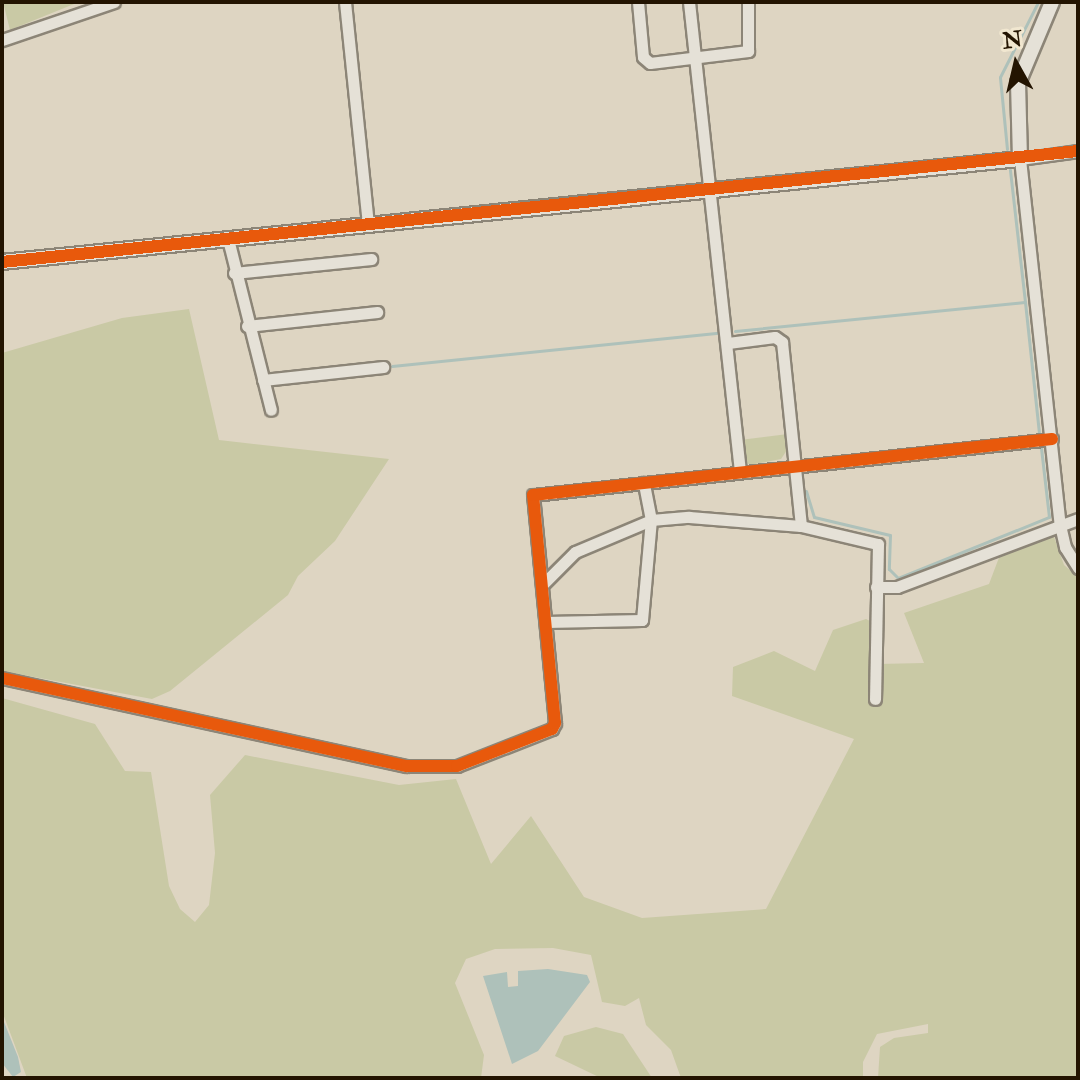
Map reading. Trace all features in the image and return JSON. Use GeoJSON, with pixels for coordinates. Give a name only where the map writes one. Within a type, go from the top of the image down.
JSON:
{"type":"FeatureCollection","features":[{"type":"Feature","properties":{"kind":"street"},"geometry":{"type":"LineString","coordinates":[[2,40],[114,2]]}},
{"type":"Feature","properties":{"kind":"street"},"geometry":{"type":"LineString","coordinates":[[345,2],[368,225]]}},
{"type":"Feature","properties":{"kind":"street"},"geometry":{"type":"LineString","coordinates":[[638,2],[645,61],[748,51],[748,2]]}},
{"type":"Feature","properties":{"kind":"street"},"geometry":{"type":"LineString","coordinates":[[689,2],[698,57],[740,469]]}},
{"type":"Feature","properties":{"kind":"street"},"geometry":{"type":"LineString","coordinates":[[1052,2],[1018,83],[1020,159],[1060,525],[1065,547],[1078,568]]}},
{"type":"Feature","properties":{"kind":"street"},"geometry":{"type":"LineString","coordinates":[[2,262],[1078,151]]}},
{"type":"Feature","properties":{"kind":"street"},"geometry":{"type":"LineString","coordinates":[[228,239],[247,326],[271,410]]}},
{"type":"Feature","properties":{"kind":"street"},"geometry":{"type":"LineString","coordinates":[[234,273],[371,259]]}},
{"type":"Feature","properties":{"kind":"street"},"geometry":{"type":"LineString","coordinates":[[247,326],[377,312]]}},
{"type":"Feature","properties":{"kind":"street"},"geometry":{"type":"LineString","coordinates":[[728,343],[781,340],[791,466],[801,526]]}},
{"type":"Feature","properties":{"kind":"street"},"geometry":{"type":"LineString","coordinates":[[263,380],[383,367]]}},
{"type":"Feature","properties":{"kind":"street"},"geometry":{"type":"LineString","coordinates":[[2,678],[384,761],[446,768],[552,729],[544,583],[533,495],[740,469],[1052,439]]}},
{"type":"Feature","properties":{"kind":"street"},"geometry":{"type":"LineString","coordinates":[[546,622],[642,620],[651,520],[644,483]]}},
{"type":"Feature","properties":{"kind":"street"},"geometry":{"type":"LineString","coordinates":[[544,583],[575,552],[651,520],[689,517],[801,526],[875,542],[880,553],[876,587],[875,699]]}},
{"type":"Feature","properties":{"kind":"street"},"geometry":{"type":"LineString","coordinates":[[876,587],[897,587],[1078,519]]}},
{"type":"Feature","properties":{"kind":"green space"},"geometry":{"type":"Polygon","coordinates":[[[3,2],[79,2],[10,30],[3,2]]]}},
{"type":"Feature","properties":{"kind":"green space"},"geometry":{"type":"Polygon","coordinates":[[[189,309],[219,440],[389,459],[335,541],[298,576],[288,595],[170,691],[152,699],[2,671],[2,353],[122,318],[189,309]]]}},
{"type":"Feature","properties":{"kind":"green space"},"geometry":{"type":"Polygon","coordinates":[[[788,434],[789,447],[781,459],[750,465],[742,459],[740,440],[788,434]]]}},
{"type":"Feature","properties":{"kind":"green space"},"geometry":{"type":"Polygon","coordinates":[[[1053,534],[1064,565],[1078,577],[1078,1078],[878,1078],[880,1047],[894,1038],[928,1033],[928,1024],[877,1034],[863,1062],[863,1078],[681,1078],[671,1050],[646,1025],[639,998],[625,1006],[602,1002],[591,955],[553,948],[495,949],[466,959],[455,983],[484,1055],[481,1078],[27,1078],[2,1011],[2,698],[95,724],[125,771],[151,772],[169,886],[180,909],[195,922],[209,905],[215,853],[210,795],[245,755],[399,785],[456,779],[491,864],[531,816],[584,897],[642,918],[766,909],[854,739],[732,696],[733,667],[774,651],[815,671],[833,630],[866,619],[872,622],[878,664],[924,663],[904,613],[989,584],[1000,555],[1053,534]]]}},
{"type":"Feature","properties":{"kind":"green space"},"geometry":{"type":"Polygon","coordinates":[[[596,1027],[623,1034],[652,1078],[601,1078],[555,1056],[564,1036],[596,1027]]]}},
{"type":"Feature","properties":{"kind":"shaded area"},"geometry":{"type":"Polygon","coordinates":[[[548,969],[587,975],[590,982],[538,1051],[512,1064],[483,976],[507,972],[508,987],[518,986],[518,971],[548,969]]]}},
{"type":"Feature","properties":{"kind":"shaded area"},"geometry":{"type":"Polygon","coordinates":[[[2,1017],[21,1072],[13,1077],[2,1063],[2,1017]]]}},
{"type":"Feature","properties":{"kind":"waterway"},"geometry":{"type":"LineString","coordinates":[[1007,149],[1000,77],[1038,2]]}},
{"type":"Feature","properties":{"kind":"waterway"},"geometry":{"type":"LineString","coordinates":[[735,331],[1025,302],[1010,170]]}},
{"type":"Feature","properties":{"kind":"waterway"},"geometry":{"type":"LineString","coordinates":[[1025,302],[1039,432]]}},
{"type":"Feature","properties":{"kind":"waterway"},"geometry":{"type":"LineString","coordinates":[[392,366],[718,333]]}},
{"type":"Feature","properties":{"kind":"waterway"},"geometry":{"type":"LineString","coordinates":[[806,491],[814,517],[890,535],[889,569],[898,578],[1049,517],[1041,448]]}},
{"type":"Feature","properties":{"kind":"cycle path"},"geometry":{"type":"LineString","coordinates":[[2,262],[1078,151]]}},
{"type":"Feature","properties":{"kind":"cycle path"},"geometry":{"type":"LineString","coordinates":[[2,678],[407,766],[457,766],[552,729],[555,723],[533,495],[1052,439]]}}]}
